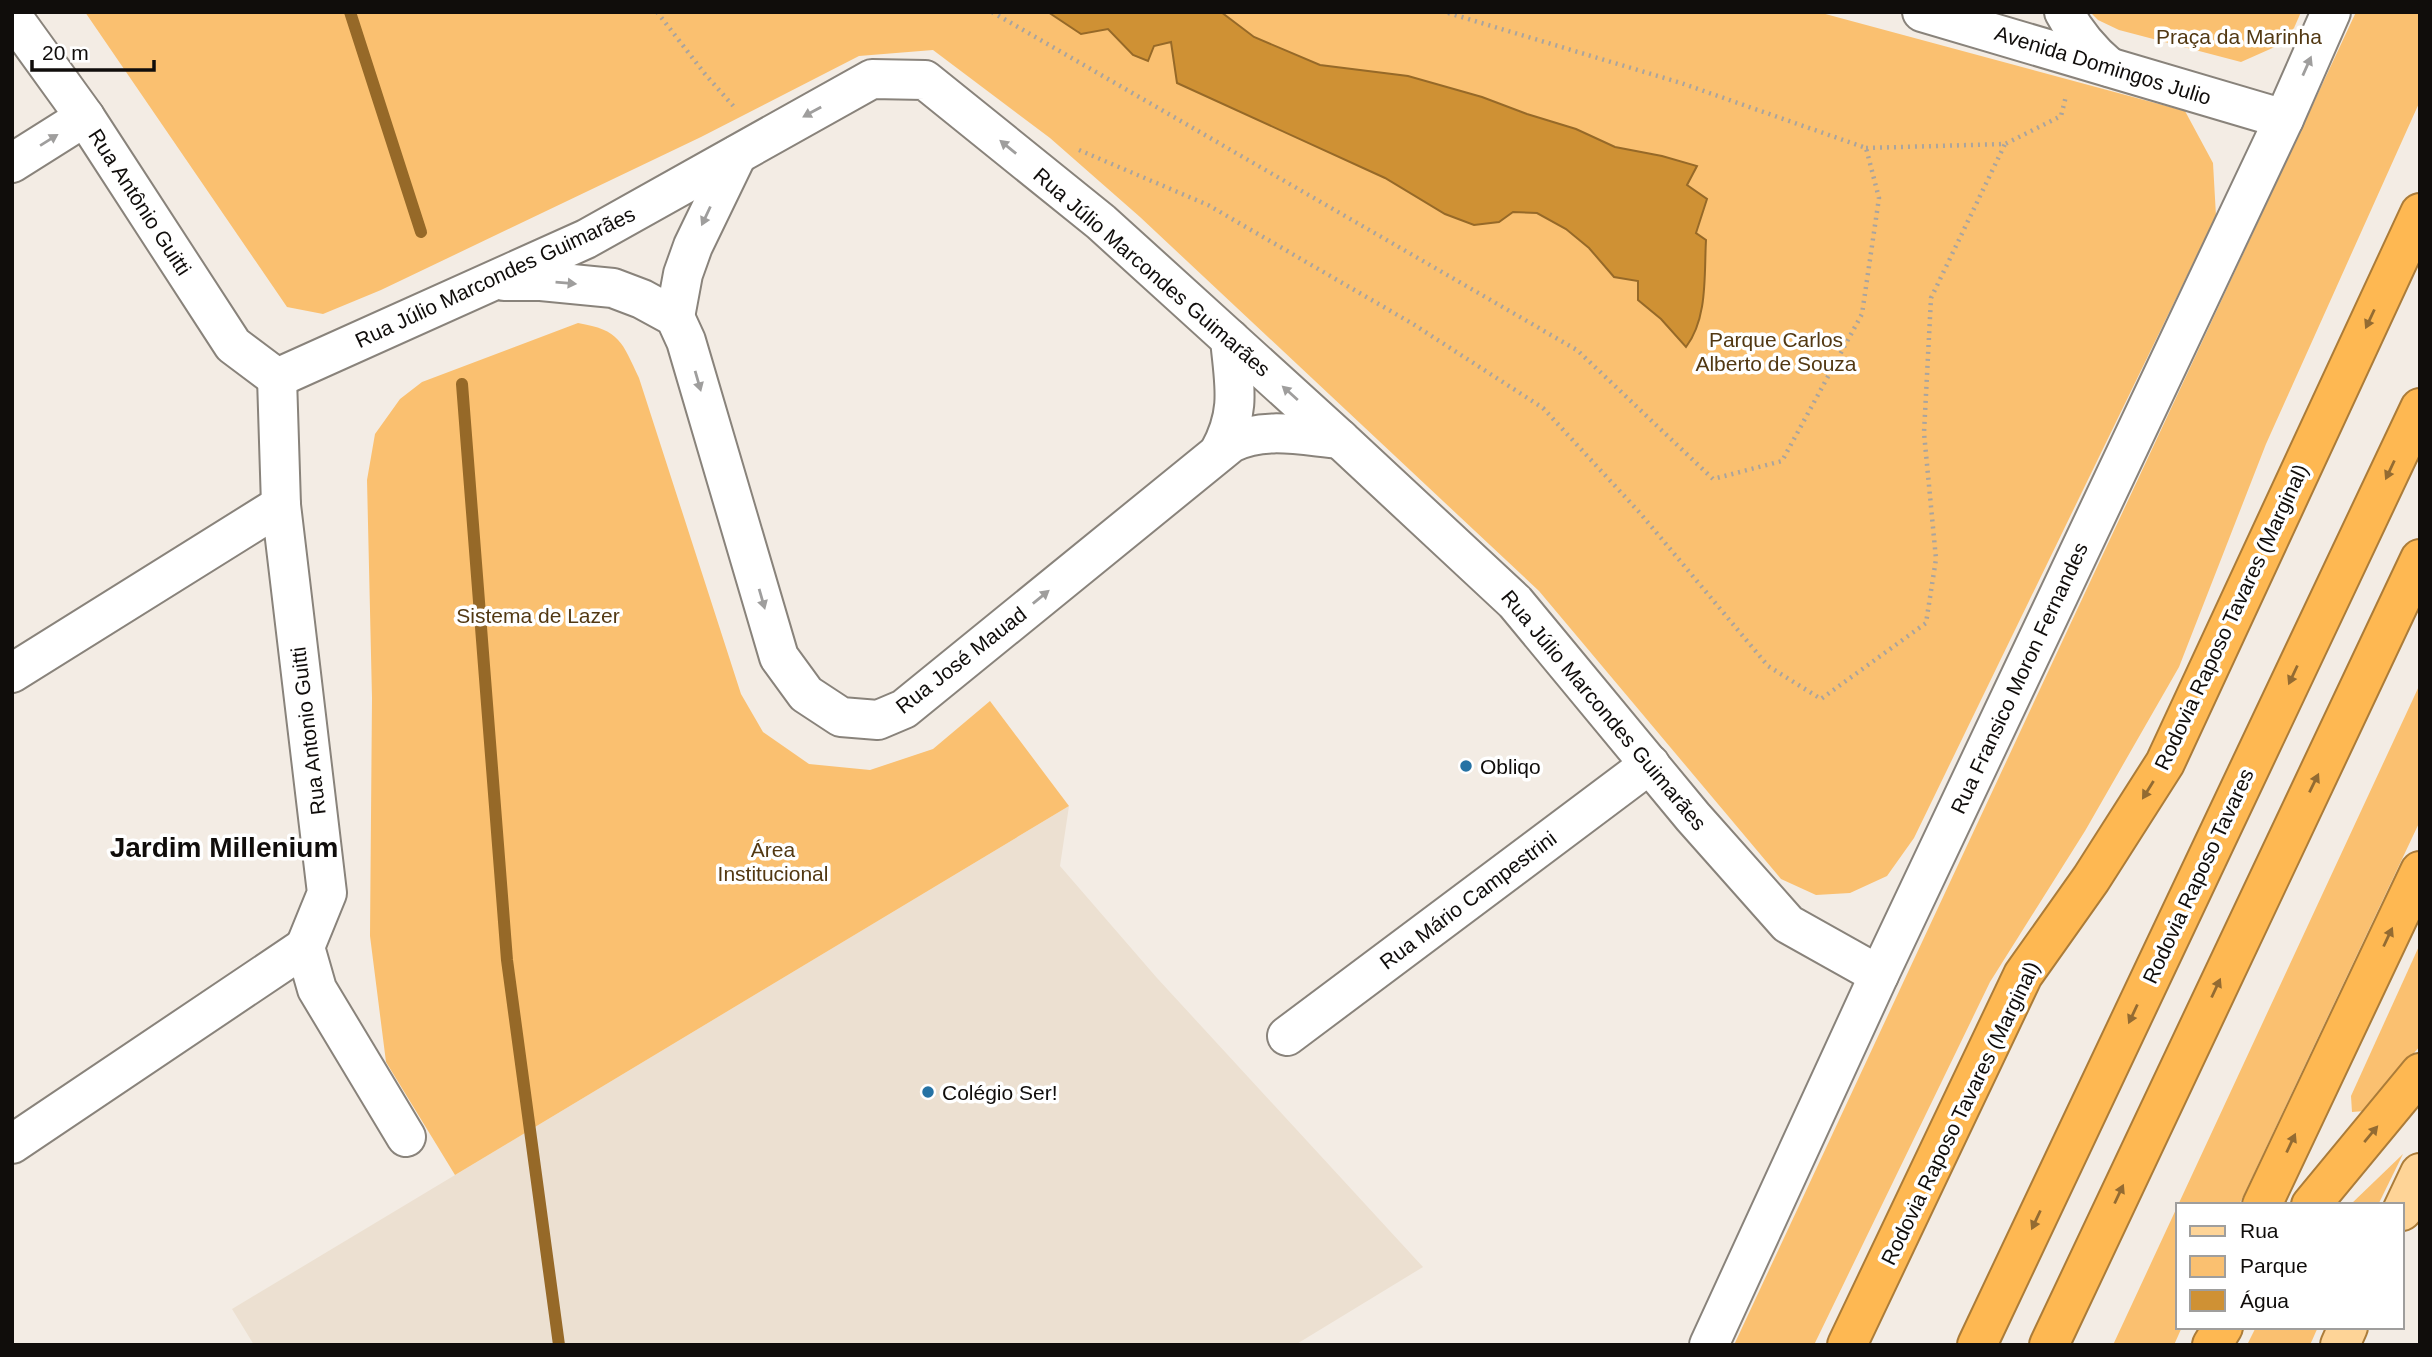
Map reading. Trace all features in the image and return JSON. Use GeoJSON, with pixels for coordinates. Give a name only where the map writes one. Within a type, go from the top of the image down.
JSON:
{"type":"FeatureCollection","features":[{"type":"Feature","properties":{"kind":"highway"},"geometry":{"type":"LineString","coordinates":[[2386,284],[2420,198]]}},
{"type":"Feature","properties":{"kind":"highway","name":"Rodovia Raposo Tavares (Marginal)"},"geometry":{"type":"LineString","coordinates":[[1847,1345],[2023,975],[2091,879],[2165,763],[2420,213]]}},
{"type":"Feature","properties":{"kind":"highway","name":"Rodovia Raposo Tavares"},"geometry":{"type":"LineString","coordinates":[[1977,1345],[2420,408]]}},
{"type":"Feature","properties":{"kind":"highway"},"geometry":{"type":"LineString","coordinates":[[2049,1345],[2420,559]]}},
{"type":"Feature","properties":{"kind":"highway"},"geometry":{"type":"LineString","coordinates":[[2263,1203],[2420,871]]}},
{"type":"Feature","properties":{"kind":"highway"},"geometry":{"type":"LineString","coordinates":[[2313,1203],[2420,1073]]}},
{"type":"Feature","properties":{"kind":"highway"},"geometry":{"type":"LineString","coordinates":[[1866,1345],[1903,1228]]}},
{"type":"Feature","properties":{"kind":"highway"},"geometry":{"type":"LineString","coordinates":[[2196,1345],[2203,1329]]}},
{"type":"Feature","properties":{"kind":"highway"},"geometry":{"type":"LineString","coordinates":[[2212,1345],[2222,1329]]}},
{"type":"Feature","properties":{"kind":"main road"},"geometry":{"type":"LineString","coordinates":[[2404,1207],[2420,1173]]}},
{"type":"Feature","properties":{"kind":"main road"},"geometry":{"type":"LineString","coordinates":[[2340,1345],[2347,1329]]}},
{"type":"Feature","properties":{"kind":"street","name":"Avenida Domingos Julio"},"geometry":{"type":"LineString","coordinates":[[1922,12],[1971,18],[2094,63],[2284,119]]}},
{"type":"Feature","properties":{"kind":"street"},"geometry":{"type":"LineString","coordinates":[[2064,12],[2091,52],[2094,63]]}},
{"type":"Feature","properties":{"kind":"street","name":"Rua Fransico Moron Fernandes"},"geometry":{"type":"LineString","coordinates":[[1709,1345],[1879,975],[2284,119],[2331,12]]}},
{"type":"Feature","properties":{"kind":"street","name":"Rua Antônio Guitti"},"geometry":{"type":"LineString","coordinates":[[12,16],[85,117],[233,345],[277,378]]}},
{"type":"Feature","properties":{"kind":"street","name":"Rua Júlio Marcondes Guimarães"},"geometry":{"type":"LineString","coordinates":[[277,378],[498,281],[586,239],[872,79],[925,80],[1101,222],[1516,602],[1788,925],[1879,975]]}},
{"type":"Feature","properties":{"kind":"street"},"geometry":{"type":"LineString","coordinates":[[12,163],[85,117]]}},
{"type":"Feature","properties":{"kind":"street"},"geometry":{"type":"LineString","coordinates":[[498,281],[541,281],[612,288],[642,299],[675,317],[683,274],[693,246],[750,147]]}},
{"type":"Feature","properties":{"kind":"street","name":"Rua José Mauad"},"geometry":{"type":"LineString","coordinates":[[675,317],[686,341],[779,657],[806,694],[841,717],[878,720],[904,709],[1231,443],[1254,433],[1340,439]]}},
{"type":"Feature","properties":{"kind":"street","name":"Rua José Mauad"},"geometry":{"type":"LineString","coordinates":[[1219,452],[1227,438],[1236,403],[1230,339]]}},
{"type":"Feature","properties":{"kind":"street","name":"Rua Antonio Guitti"},"geometry":{"type":"LineString","coordinates":[[277,378],[281,505],[327,893],[305,947]]}},
{"type":"Feature","properties":{"kind":"street"},"geometry":{"type":"LineString","coordinates":[[12,673],[281,505]]}},
{"type":"Feature","properties":{"kind":"street","name":"Rua Mário Campestrini"},"geometry":{"type":"LineString","coordinates":[[1287,1036],[1650,764]]}},
{"type":"Feature","properties":{"kind":"street"},"geometry":{"type":"LineString","coordinates":[[12,1144],[305,947],[317,989],[406,1138]]}},
{"type":"Feature","properties":{"kind":"path"},"geometry":{"type":"LineString","coordinates":[[992,12],[1577,350],[1713,479],[1782,461],[1862,314],[1879,198],[1866,148]]}},
{"type":"Feature","properties":{"kind":"path"},"geometry":{"type":"LineString","coordinates":[[1446,12],[1681,83],[1866,148],[2005,144],[2061,116],[2094,63]]}},
{"type":"Feature","properties":{"kind":"path"},"geometry":{"type":"LineString","coordinates":[[659,13],[705,74],[750,147]]}},
{"type":"Feature","properties":{"kind":"path"},"geometry":{"type":"LineString","coordinates":[[1074,148],[1208,205],[1413,324],[1543,408],[1640,513],[1768,666],[1821,699],[1926,623],[1936,559],[1924,433],[1931,298],[2005,144]]}},
{"type":"Feature","properties":{"kind":"shaded area","name":"Colégio Ser!"},"geometry":{"type":"Polygon","coordinates":[[[1069,806],[1060,866],[1157,978],[1423,1267],[1295,1345],[254,1345],[232,1309],[1069,806]]]}},
{"type":"Feature","properties":{"kind":"green space","name":"Parque Carlos Alberto de Souza"},"geometry":{"type":"Polygon","coordinates":[[[85,12],[1818,12],[2185,111],[2213,163],[2216,216],[1914,838],[1887,876],[1850,893],[1816,895],[1781,879],[1539,591],[1140,217],[1050,138],[933,50],[859,56],[701,137],[381,290],[323,314],[287,307],[85,12]]]}},
{"type":"Feature","properties":{"kind":"green space","name":"Praça da Marinha"},"geometry":{"type":"Polygon","coordinates":[[[2090,12],[2301,12],[2294,28],[2277,46],[2241,62],[2119,30],[2098,20],[2090,12]]]}},
{"type":"Feature","properties":{"kind":"green space"},"geometry":{"type":"Polygon","coordinates":[[[2356,12],[2420,12],[2420,101],[2266,444],[2179,667],[2085,831],[1990,982],[1814,1345],[1734,1345],[2356,12]]]}},
{"type":"Feature","properties":{"kind":"green space","name":"Sistema de Lazer"},"geometry":{"type":"Polygon","coordinates":[[[578,323],[603,329],[618,340],[639,378],[741,694],[763,732],[809,764],[870,770],[933,749],[990,701],[1069,806],[455,1175],[386,1062],[370,936],[372,698],[367,480],[375,434],[400,399],[422,382],[578,323]]]}},
{"type":"Feature","properties":{"kind":"green space"},"geometry":{"type":"Polygon","coordinates":[[[2420,684],[2420,821],[2240,1203],[2179,1203],[2420,684]]]}},
{"type":"Feature","properties":{"kind":"green space"},"geometry":{"type":"Polygon","coordinates":[[[2420,944],[2420,1046],[2365,1111],[2352,1112],[2351,1096],[2420,944]]]}},
{"type":"Feature","properties":{"kind":"green space"},"geometry":{"type":"Polygon","coordinates":[[[2403,1154],[2379,1203],[2352,1203],[2403,1154]]]}},
{"type":"Feature","properties":{"kind":"green space"},"geometry":{"type":"Polygon","coordinates":[[[2176,1209],[2176,1329],[2181,1329],[2174,1345],[2113,1345],[2176,1209]]]}},
{"type":"Feature","properties":{"kind":"green space"},"geometry":{"type":"Polygon","coordinates":[[[2255,1329],[2317,1329],[2310,1345],[2247,1345],[2255,1329]]]}},
{"type":"Feature","properties":{"kind":"water"},"geometry":{"type":"Polygon","coordinates":[[[1048,12],[1221,12],[1254,37],[1320,65],[1408,76],[1482,97],[1576,129],[1615,147],[1697,166],[1687,185],[1707,199],[1696,233],[1706,240],[1704,296],[1693,336],[1686,347],[1661,319],[1638,300],[1638,281],[1614,277],[1589,248],[1566,229],[1537,213],[1513,212],[1499,222],[1474,225],[1445,214],[1385,178],[1177,83],[1171,42],[1154,46],[1148,61],[1133,55],[1108,29],[1081,34],[1048,12]]]}},
{"type":"Feature","properties":{"kind":"waterway"},"geometry":{"type":"LineString","coordinates":[[350,12],[421,232]]}},
{"type":"Feature","properties":{"kind":"waterway"},"geometry":{"type":"LineString","coordinates":[[462,384],[507,960],[559,1345]]}},
{"type":"Feature","properties":{"kind":"place","name":"Obliqo"},"geometry":{"type":"Point","coordinates":[1466,766]}},
{"type":"Feature","properties":{"kind":"place","name":"Colégio Ser!"},"geometry":{"type":"Point","coordinates":[928,1092]}},
{"type":"Feature","properties":{"kind":"district","name":"Jardim Millenium"},"geometry":{"type":"Point","coordinates":[224,847]}},
{"type":"Feature","properties":{"kind":"park label","name":"Área Institucional"},"geometry":{"type":"Point","coordinates":[773,861]}}]}
